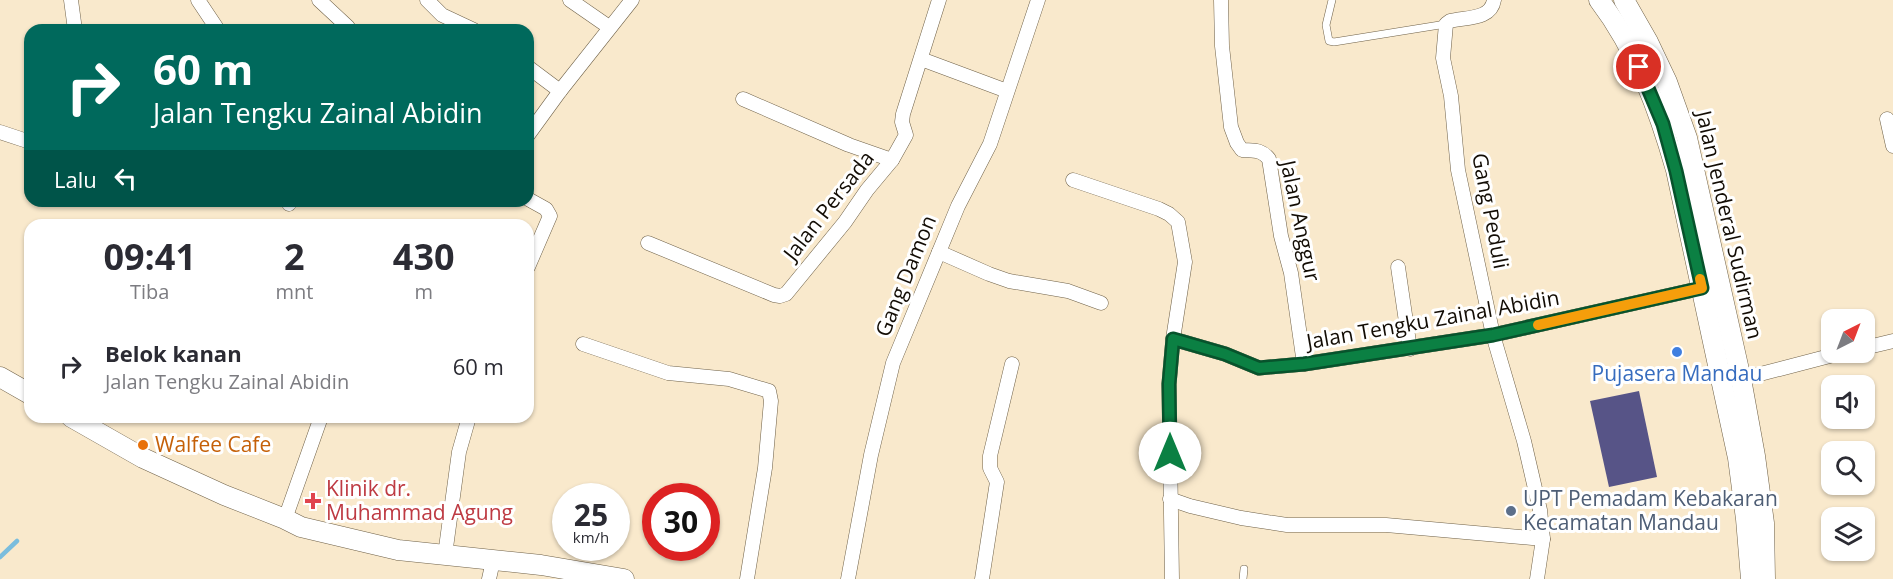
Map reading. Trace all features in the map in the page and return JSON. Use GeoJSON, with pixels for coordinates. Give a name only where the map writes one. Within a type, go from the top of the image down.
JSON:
{"type":"FeatureCollection","features":[{"type":"Feature","properties":{"kind":"street"},"geometry":{"type":"LineString","coordinates":[[71,0],[74,24]]}},
{"type":"Feature","properties":{"kind":"street"},"geometry":{"type":"LineString","coordinates":[[198,0],[214,24]]}},
{"type":"Feature","properties":{"kind":"street"},"geometry":{"type":"LineString","coordinates":[[319,0],[345,24]]}},
{"type":"Feature","properties":{"kind":"street"},"geometry":{"type":"LineString","coordinates":[[427,0],[442,15],[461,24]]}},
{"type":"Feature","properties":{"kind":"street"},"geometry":{"type":"LineString","coordinates":[[570,0],[609,27]]}},
{"type":"Feature","properties":{"kind":"street"},"geometry":{"type":"LineString","coordinates":[[534,127],[632,0]]}},
{"type":"Feature","properties":{"kind":"street","name":"Jalan Persada"},"geometry":{"type":"LineString","coordinates":[[648,243],[768,293],[780,296],[791,290],[892,160],[906,135],[902,122],[903,114],[939,0]]}},
{"type":"Feature","properties":{"kind":"street","name":"Gang Damon"},"geometry":{"type":"LineString","coordinates":[[848,579],[871,455],[893,363],[958,206],[990,144],[1038,0]]}},
{"type":"Feature","properties":{"kind":"street","name":"Jalan Anggur"},"geometry":{"type":"LineString","coordinates":[[1221,0],[1222,46],[1231,127],[1236,143],[1242,150],[1257,150],[1269,159],[1281,236],[1291,273],[1304,364]]}},
{"type":"Feature","properties":{"kind":"street"},"geometry":{"type":"LineString","coordinates":[[1446,24],[1450,21],[1484,15],[1492,8],[1494,0]]}},
{"type":"Feature","properties":{"kind":"street","name":"Jalan Jenderal Sudirman"},"geometry":{"type":"LineString","coordinates":[[1624,0],[1667,82],[1687,138],[1741,379],[1746,457],[1746,519],[1751,579]]}},
{"type":"Feature","properties":{"kind":"street","name":"Jalan Jenderal Sudirman"},"geometry":{"type":"LineString","coordinates":[[1601,1],[1630,48],[1663,124],[1702,288],[1764,523],[1766,579]]}},
{"type":"Feature","properties":{"kind":"street","name":"Gang Peduli"},"geometry":{"type":"LineString","coordinates":[[1446,24],[1443,58],[1451,96],[1458,171],[1493,335],[1524,441],[1540,510],[1543,539],[1537,579]]}},
{"type":"Feature","properties":{"kind":"street"},"geometry":{"type":"LineString","coordinates":[[921,59],[1006,91]]}},
{"type":"Feature","properties":{"kind":"street"},"geometry":{"type":"LineString","coordinates":[[534,72],[560,91]]}},
{"type":"Feature","properties":{"kind":"street"},"geometry":{"type":"LineString","coordinates":[[743,99],[849,145],[892,160]]}},
{"type":"Feature","properties":{"kind":"street"},"geometry":{"type":"LineString","coordinates":[[1887,119],[1893,146]]}},
{"type":"Feature","properties":{"kind":"street"},"geometry":{"type":"LineString","coordinates":[[0,132],[24,140]]}},
{"type":"Feature","properties":{"kind":"street"},"geometry":{"type":"LineString","coordinates":[[1073,180],[1159,209],[1178,222],[1185,262],[1173,339],[1169,384],[1172,579]]}},
{"type":"Feature","properties":{"kind":"street"},"geometry":{"type":"LineString","coordinates":[[534,202],[546,209],[550,216],[534,253]]}},
{"type":"Feature","properties":{"kind":"street"},"geometry":{"type":"LineString","coordinates":[[939,252],[1009,281],[1068,291],[1101,303]]}},
{"type":"Feature","properties":{"kind":"street"},"geometry":{"type":"LineString","coordinates":[[1398,267],[1410,349]]}},
{"type":"Feature","properties":{"kind":"street","name":"Jalan Tengku Zainal Abidin"},"geometry":{"type":"LineString","coordinates":[[1173,339],[1225,354],[1259,368],[1304,364],[1493,335],[1702,288]]}},
{"type":"Feature","properties":{"kind":"street"},"geometry":{"type":"LineString","coordinates":[[1875,345],[1893,340]]}},
{"type":"Feature","properties":{"kind":"street"},"geometry":{"type":"LineString","coordinates":[[583,344],[668,373],[729,379],[769,392],[771,401],[765,468],[747,579]]}},
{"type":"Feature","properties":{"kind":"street"},"geometry":{"type":"LineString","coordinates":[[1741,379],[1821,358]]}},
{"type":"Feature","properties":{"kind":"street"},"geometry":{"type":"LineString","coordinates":[[982,579],[997,482],[990,468],[990,456],[1012,364]]}},
{"type":"Feature","properties":{"kind":"street"},"geometry":{"type":"LineString","coordinates":[[0,377],[24,391]]}},
{"type":"Feature","properties":{"kind":"street"},"geometry":{"type":"LineString","coordinates":[[82,423],[143,458],[302,527],[398,550],[445,555],[491,570],[541,565],[624,579]]}},
{"type":"Feature","properties":{"kind":"street"},"geometry":{"type":"LineString","coordinates":[[285,519],[319,423]]}},
{"type":"Feature","properties":{"kind":"street"},"geometry":{"type":"LineString","coordinates":[[445,555],[459,452],[467,423]]}},
{"type":"Feature","properties":{"kind":"street"},"geometry":{"type":"LineString","coordinates":[[1170,499],[1241,518],[1287,525],[1386,525],[1543,539]]}},
{"type":"Feature","properties":{"kind":"lane"},"geometry":{"type":"LineString","coordinates":[[1332,0],[1326,25],[1329,41],[1446,24]]}},
{"type":"Feature","properties":{"kind":"lane"},"geometry":{"type":"LineString","coordinates":[[1243,579],[1244,568]]}},
{"type":"Feature","properties":{"kind":"building"},"geometry":{"type":"Polygon","coordinates":[[[1639,391],[1657,477],[1609,487],[1590,401],[1639,391]]]}},
{"type":"Feature","properties":{"kind":"waterway"},"geometry":{"type":"LineString","coordinates":[[0,557],[17,541]]}},
{"type":"Feature","properties":{"kind":"slow traffic"},"geometry":{"type":"LineString","coordinates":[[1538,325],[1702,288],[1700,279]]}},
{"type":"Feature","properties":{"kind":"place","name":"Pujasera Mandau"},"geometry":{"type":"Point","coordinates":[1677,352]}},
{"type":"Feature","properties":{"kind":"place","name":"Walfee Cafe"},"geometry":{"type":"Point","coordinates":[143,445]}},
{"type":"Feature","properties":{"kind":"place","name":"Klinik dr. Muhammad Agung"},"geometry":{"type":"Point","coordinates":[313,501]}},
{"type":"Feature","properties":{"kind":"place","name":"UPT Pemadam Kebakaran Kecamatan Mandau"},"geometry":{"type":"Point","coordinates":[1511,511]}},
{"type":"Feature","properties":{"kind":"route"},"geometry":{"type":"LineString","coordinates":[[1170,453],[1169,384],[1173,339],[1225,354],[1259,368],[1327,362],[1493,335],[1702,288],[1663,124],[1639,67]]}}]}
